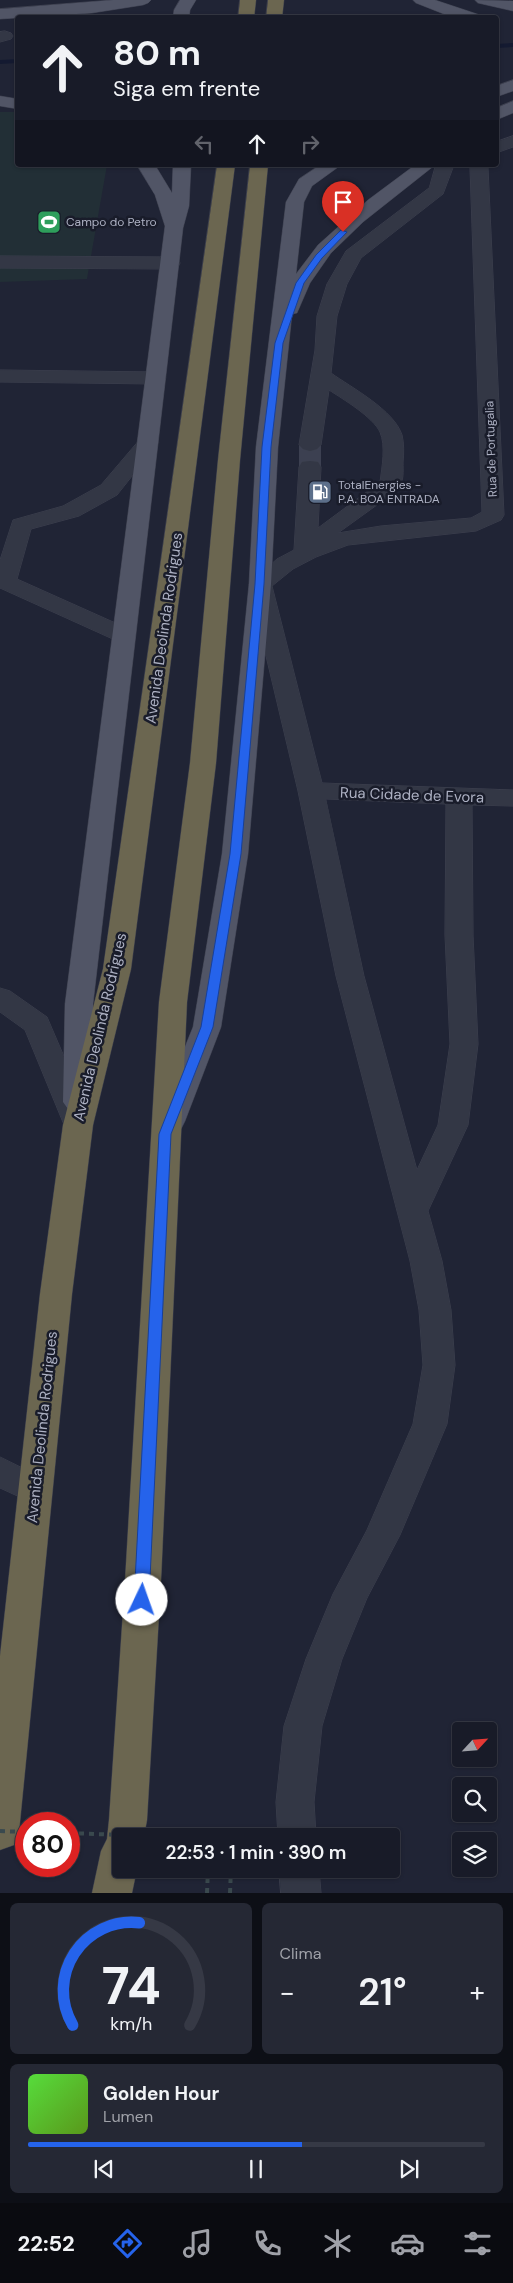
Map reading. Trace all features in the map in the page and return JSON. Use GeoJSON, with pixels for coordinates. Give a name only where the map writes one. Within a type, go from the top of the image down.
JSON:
{"type":"FeatureCollection","features":[{"type":"Feature","properties":{"kind":"highway"},"geometry":{"type":"LineString","coordinates":[[246,15],[248,0]]}},
{"type":"Feature","properties":{"kind":"highway"},"geometry":{"type":"LineString","coordinates":[[274,15],[276,0]]}},
{"type":"Feature","properties":{"kind":"highway","name":"Avenida Deolinda Rodrigues"},"geometry":{"type":"LineString","coordinates":[[0,1831],[56,1294],[78,1125],[117,969],[226,167]]}},
{"type":"Feature","properties":{"kind":"highway"},"geometry":{"type":"LineString","coordinates":[[126,1828],[143,1580],[173,1002],[203,763],[229,460],[243,338],[259,167]]}},
{"type":"Feature","properties":{"kind":"highway"},"geometry":{"type":"LineString","coordinates":[[112,1893],[115,1878]]}},
{"type":"Feature","properties":{"kind":"main road"},"geometry":{"type":"LineString","coordinates":[[0,13],[58,6],[87,0]]}},
{"type":"Feature","properties":{"kind":"main road"},"geometry":{"type":"LineString","coordinates":[[0,13],[92,8],[143,0]]}},
{"type":"Feature","properties":{"kind":"main road"},"geometry":{"type":"LineString","coordinates":[[181,15],[188,0]]}},
{"type":"Feature","properties":{"kind":"main road"},"geometry":{"type":"LineString","coordinates":[[409,0],[420,15]]}},
{"type":"Feature","properties":{"kind":"main road"},"geometry":{"type":"LineString","coordinates":[[421,0],[463,15]]}},
{"type":"Feature","properties":{"kind":"main road"},"geometry":{"type":"LineString","coordinates":[[483,0],[511,16]]}},
{"type":"Feature","properties":{"kind":"main road"},"geometry":{"type":"LineString","coordinates":[[499,91],[513,85]]}},
{"type":"Feature","properties":{"kind":"main road"},"geometry":{"type":"LineString","coordinates":[[0,92],[15,92]]}},
{"type":"Feature","properties":{"kind":"main road"},"geometry":{"type":"LineString","coordinates":[[0,101],[15,104]]}},
{"type":"Feature","properties":{"kind":"main road"},"geometry":{"type":"LineString","coordinates":[[499,113],[513,106]]}},
{"type":"Feature","properties":{"kind":"main road"},"geometry":{"type":"LineString","coordinates":[[147,167],[164,195],[174,228]]}},
{"type":"Feature","properties":{"kind":"main road"},"geometry":{"type":"LineString","coordinates":[[78,1125],[79,1004],[174,228],[180,206],[182,167]]}},
{"type":"Feature","properties":{"kind":"main road"},"geometry":{"type":"LineString","coordinates":[[165,1134],[207,1027],[236,854],[260,584],[267,447],[295,202],[305,183],[329,167]]}},
{"type":"Feature","properties":{"kind":"main road"},"geometry":{"type":"LineString","coordinates":[[279,343],[300,283],[319,257],[364,214],[423,167]]}},
{"type":"Feature","properties":{"kind":"street"},"geometry":{"type":"LineString","coordinates":[[499,147],[513,140]]}},
{"type":"Feature","properties":{"kind":"street"},"geometry":{"type":"LineString","coordinates":[[310,445],[321,375],[327,316],[337,284],[353,255],[437,190],[444,167]]}},
{"type":"Feature","properties":{"kind":"street","name":"Rua de Portugalia"},"geometry":{"type":"LineString","coordinates":[[260,584],[305,550],[343,539],[381,533],[476,524],[493,515],[480,167]]}},
{"type":"Feature","properties":{"kind":"street"},"geometry":{"type":"LineString","coordinates":[[0,262],[171,263]]}},
{"type":"Feature","properties":{"kind":"street"},"geometry":{"type":"LineString","coordinates":[[305,550],[391,484],[393,456],[389,430],[375,415],[321,375]]}},
{"type":"Feature","properties":{"kind":"street"},"geometry":{"type":"LineString","coordinates":[[0,376],[156,378]]}},
{"type":"Feature","properties":{"kind":"street"},"geometry":{"type":"LineString","coordinates":[[123,634],[5,582],[21,525],[71,511],[109,490],[148,442]]}},
{"type":"Feature","properties":{"kind":"street"},"geometry":{"type":"LineString","coordinates":[[305,550],[310,468]]}},
{"type":"Feature","properties":{"kind":"street"},"geometry":{"type":"LineString","coordinates":[[260,584],[311,791],[350,976],[426,1261],[435,1310],[439,1365],[430,1424],[396,1503],[351,1594],[324,1659],[303,1726],[295,1802],[297,1828]]}},
{"type":"Feature","properties":{"kind":"street","name":"Rua Cidade de Evora"},"geometry":{"type":"LineString","coordinates":[[311,791],[513,798]]}},
{"type":"Feature","properties":{"kind":"street"},"geometry":{"type":"LineString","coordinates":[[412,1210],[453,1125],[464,1044],[459,935],[459,797]]}},
{"type":"Feature","properties":{"kind":"street"},"geometry":{"type":"LineString","coordinates":[[0,998],[37,1024],[78,1125]]}},
{"type":"Feature","properties":{"kind":"street"},"geometry":{"type":"LineString","coordinates":[[0,1471],[35,1490]]}},
{"type":"Feature","properties":{"kind":"street"},"geometry":{"type":"LineString","coordinates":[[300,1878],[301,1893]]}},
{"type":"Feature","properties":{"kind":"path"},"geometry":{"type":"LineString","coordinates":[[0,1831],[15,1832]]}},
{"type":"Feature","properties":{"kind":"path"},"geometry":{"type":"LineString","coordinates":[[80,1833],[112,1835]]}},
{"type":"Feature","properties":{"kind":"path"},"geometry":{"type":"LineString","coordinates":[[207,1893],[208,1878]]}},
{"type":"Feature","properties":{"kind":"path"},"geometry":{"type":"LineString","coordinates":[[230,1893],[231,1878]]}},
{"type":"Feature","properties":{"kind":"shaded area","name":"Campo do Petro"},"geometry":{"type":"Polygon","coordinates":[[[0,112],[15,112],[15,167],[107,167],[87,279],[0,282],[0,112]]]}},
{"type":"Feature","properties":{"kind":"waterway"},"geometry":{"type":"LineString","coordinates":[[499,46],[513,45]]}},
{"type":"Feature","properties":{"kind":"waterway"},"geometry":{"type":"LineString","coordinates":[[0,62],[15,61]]}},
{"type":"Feature","properties":{"kind":"tunnel"},"geometry":{"type":"LineString","coordinates":[[310,445],[310,467]]}},
{"type":"Feature","properties":{"kind":"place","name":"Campo do Petro"},"geometry":{"type":"Point","coordinates":[49,222]}},
{"type":"Feature","properties":{"kind":"place","name":"TotalEnergies - P.A. BOA ENTRADA"},"geometry":{"type":"Point","coordinates":[320,492]}},
{"type":"Feature","properties":{"kind":"route"},"geometry":{"type":"LineString","coordinates":[[142,1600],[165,1134],[207,1027],[236,854],[260,584],[267,447],[279,343],[300,283],[319,257],[343,232]]}}]}
